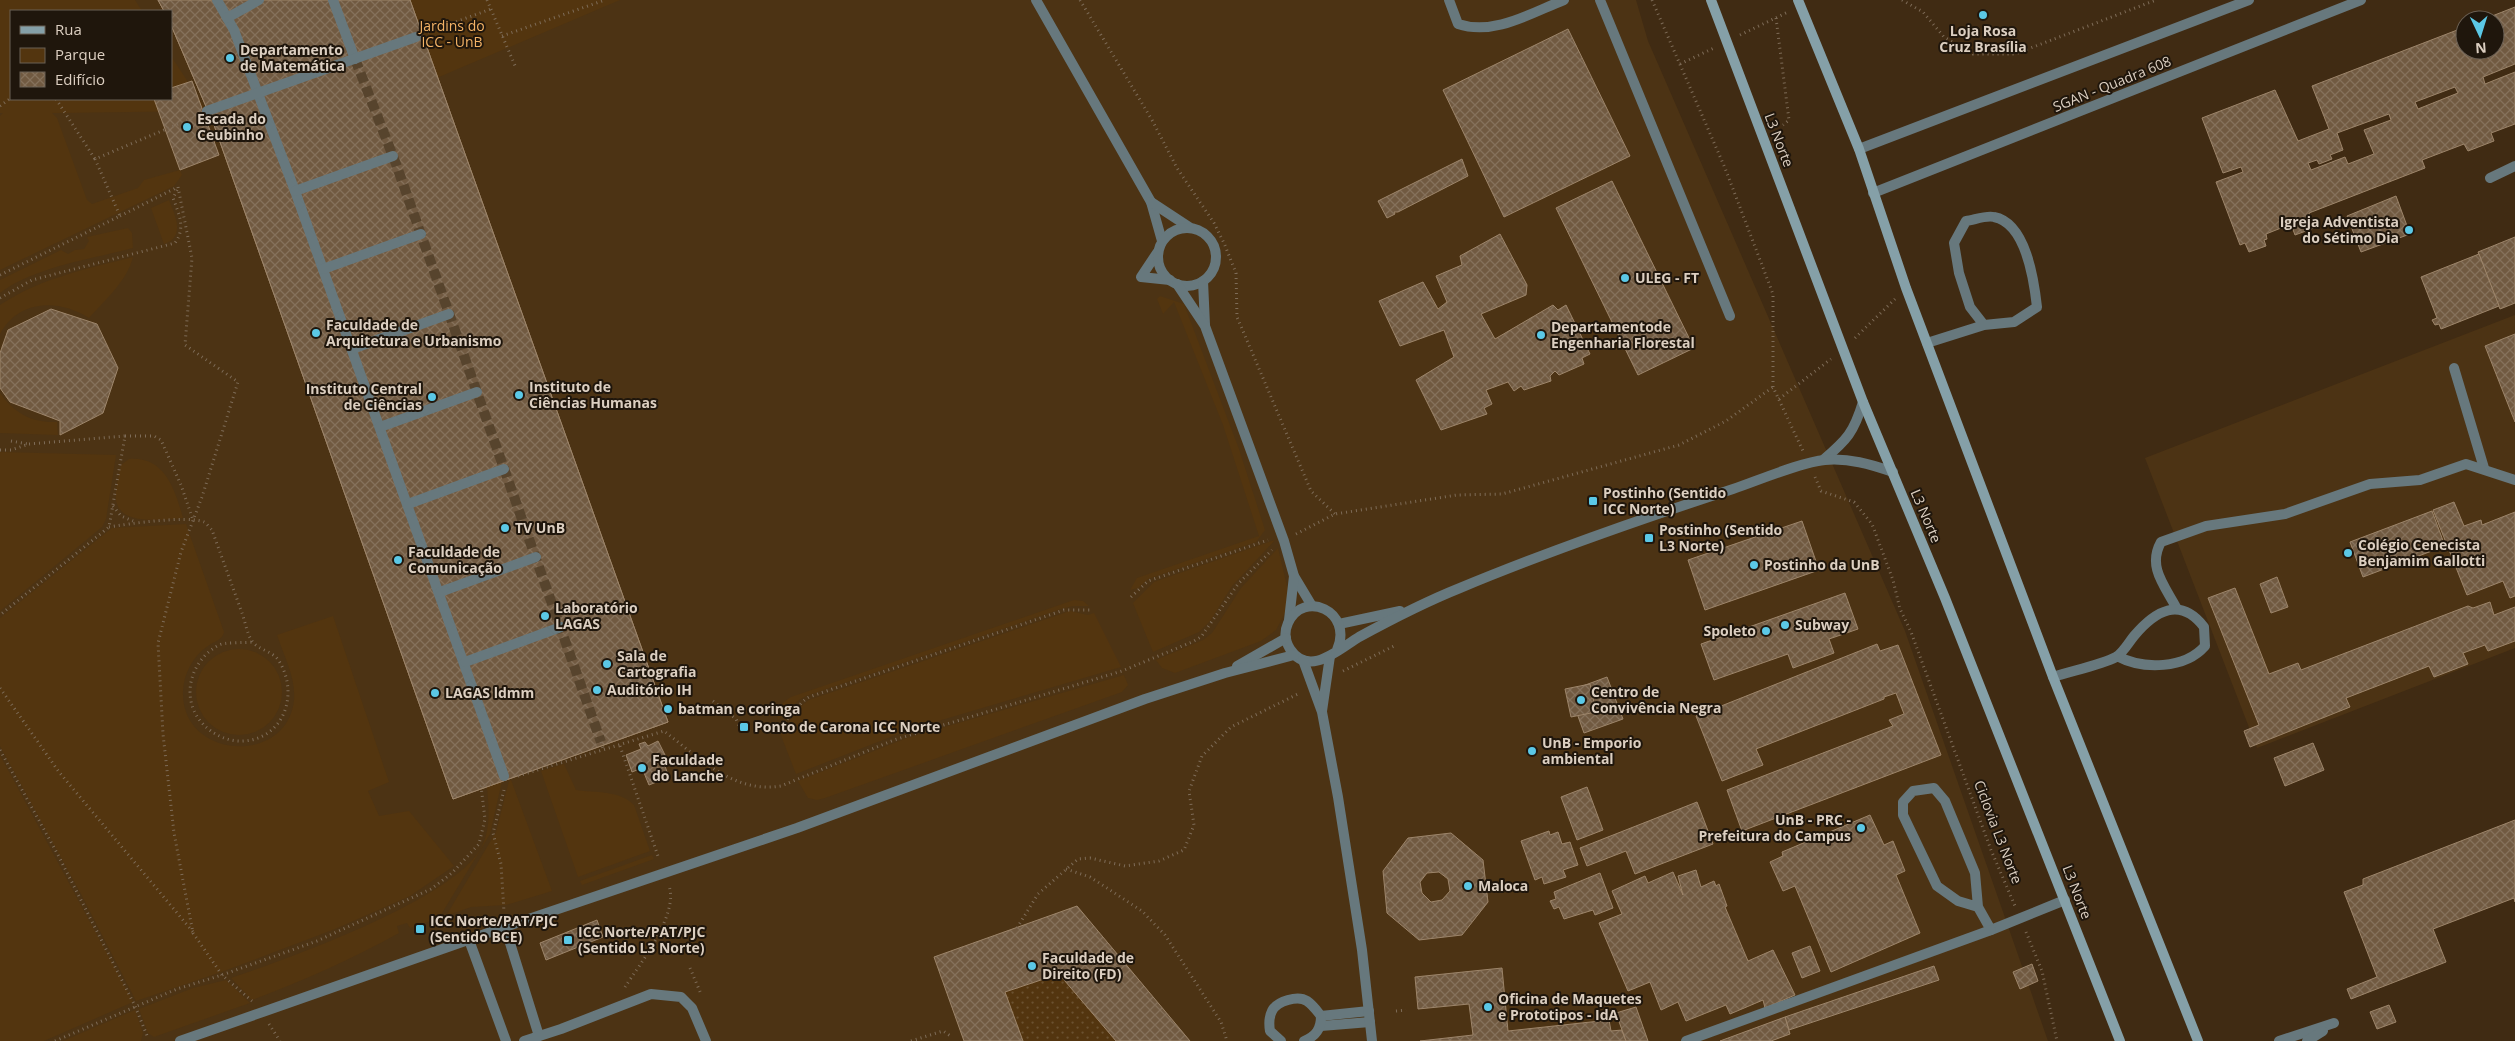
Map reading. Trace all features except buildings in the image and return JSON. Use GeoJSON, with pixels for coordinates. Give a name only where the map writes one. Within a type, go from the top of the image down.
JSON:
{"type":"FeatureCollection","features":[{"type":"Feature","properties":{"kind":"main road","name":"L3 Norte"},"geometry":{"type":"LineString","coordinates":[[1712,0],[1863,402],[2066,900],[2120,1041]]}},
{"type":"Feature","properties":{"kind":"main road"},"geometry":{"type":"LineString","coordinates":[[1799,3],[1859,149],[1927,343],[2053,676],[2198,1041]]}},
{"type":"Feature","properties":{"kind":"street"},"geometry":{"type":"LineString","coordinates":[[217,0],[234,30],[295,191],[505,778]]}},
{"type":"Feature","properties":{"kind":"street"},"geometry":{"type":"LineString","coordinates":[[227,18],[259,0]]}},
{"type":"Feature","properties":{"kind":"street"},"geometry":{"type":"LineString","coordinates":[[333,0],[355,59]]}},
{"type":"Feature","properties":{"kind":"street"},"geometry":{"type":"LineString","coordinates":[[1036,0],[1152,202],[1162,241]]}},
{"type":"Feature","properties":{"kind":"street"},"geometry":{"type":"LineString","coordinates":[[1449,0],[1458,24],[1470,28],[1488,29],[1564,0]]}},
{"type":"Feature","properties":{"kind":"street"},"geometry":{"type":"LineString","coordinates":[[1600,0],[1730,316]]}},
{"type":"Feature","properties":{"kind":"street"},"geometry":{"type":"LineString","coordinates":[[1859,149],[2250,0]]}},
{"type":"Feature","properties":{"kind":"street","name":"SGAN - Quadra 608"},"geometry":{"type":"LineString","coordinates":[[1873,193],[2361,0]]}},
{"type":"Feature","properties":{"kind":"street"},"geometry":{"type":"LineString","coordinates":[[207,112],[416,37]]}},
{"type":"Feature","properties":{"kind":"street"},"geometry":{"type":"LineString","coordinates":[[295,191],[393,156]]}},
{"type":"Feature","properties":{"kind":"street"},"geometry":{"type":"LineString","coordinates":[[2490,178],[2515,166]]}},
{"type":"Feature","properties":{"kind":"street"},"geometry":{"type":"LineString","coordinates":[[1152,202],[1189,227],[1205,233],[1215,248],[1214,266],[1203,281],[1194,285],[1142,277],[1162,241],[1172,231],[1189,227]]}},
{"type":"Feature","properties":{"kind":"street"},"geometry":{"type":"LineString","coordinates":[[1927,343],[1984,325],[2014,322],[2037,307],[2033,272],[2015,229],[1994,216],[1966,221],[1954,243],[1959,273],[1970,308],[1984,325]]}},
{"type":"Feature","properties":{"kind":"street"},"geometry":{"type":"LineString","coordinates":[[323,269],[421,234]]}},
{"type":"Feature","properties":{"kind":"street"},"geometry":{"type":"LineString","coordinates":[[1157,253],[1159,267],[1173,282],[1205,326],[1284,541],[1294,576],[1312,606]]}},
{"type":"Feature","properties":{"kind":"street"},"geometry":{"type":"LineString","coordinates":[[1203,281],[1205,326]]}},
{"type":"Feature","properties":{"kind":"street"},"geometry":{"type":"LineString","coordinates":[[352,350],[449,314]]}},
{"type":"Feature","properties":{"kind":"street"},"geometry":{"type":"LineString","coordinates":[[2454,368],[2484,468]]}},
{"type":"Feature","properties":{"kind":"street"},"geometry":{"type":"LineString","coordinates":[[380,427],[477,392]]}},
{"type":"Feature","properties":{"kind":"street"},"geometry":{"type":"LineString","coordinates":[[1823,460],[1844,443],[1856,426],[1863,402]]}},
{"type":"Feature","properties":{"kind":"street"},"geometry":{"type":"LineString","coordinates":[[180,1041],[505,927],[797,828],[1145,699],[1225,673],[1299,658],[1322,661],[1410,608],[1527,560],[1679,506],[1823,460],[1866,462],[1893,472]]}},
{"type":"Feature","properties":{"kind":"street"},"geometry":{"type":"LineString","coordinates":[[2177,609],[2155,568],[2155,554],[2162,542],[2206,526],[2285,514],[2370,484],[2420,480],[2466,464],[2484,468],[2515,480]]}},
{"type":"Feature","properties":{"kind":"street"},"geometry":{"type":"LineString","coordinates":[[408,504],[504,469]]}},
{"type":"Feature","properties":{"kind":"street"},"geometry":{"type":"LineString","coordinates":[[440,592],[536,557]]}},
{"type":"Feature","properties":{"kind":"street"},"geometry":{"type":"LineString","coordinates":[[1294,576],[1286,638],[1299,658],[1322,712],[1338,797],[1372,1041]]}},
{"type":"Feature","properties":{"kind":"street"},"geometry":{"type":"LineString","coordinates":[[1289,620],[1295,613],[1312,606],[1328,611],[1339,624],[1341,633],[1326,680],[1322,712]]}},
{"type":"Feature","properties":{"kind":"street"},"geometry":{"type":"LineString","coordinates":[[1339,624],[1410,608]]}},
{"type":"Feature","properties":{"kind":"street"},"geometry":{"type":"LineString","coordinates":[[2053,676],[2117,656],[2151,619],[2163,611],[2177,609],[2188,612],[2204,627],[2204,646],[2197,654],[2175,663],[2158,664],[2126,661],[2117,656]]}},
{"type":"Feature","properties":{"kind":"street"},"geometry":{"type":"LineString","coordinates":[[464,662],[561,627]]}},
{"type":"Feature","properties":{"kind":"street"},"geometry":{"type":"LineString","coordinates":[[1225,673],[1286,638]]}},
{"type":"Feature","properties":{"kind":"street"},"geometry":{"type":"LineString","coordinates":[[1978,907],[1958,901],[1937,886],[1903,815],[1903,802],[1913,792],[1934,788],[1945,801],[1975,873],[1978,907],[1991,930]]}},
{"type":"Feature","properties":{"kind":"street"},"geometry":{"type":"LineString","coordinates":[[1686,1041],[1991,930],[2066,900]]}},
{"type":"Feature","properties":{"kind":"street"},"geometry":{"type":"LineString","coordinates":[[505,927],[539,1036]]}},
{"type":"Feature","properties":{"kind":"street"},"geometry":{"type":"LineString","coordinates":[[469,940],[506,1041]]}},
{"type":"Feature","properties":{"kind":"street"},"geometry":{"type":"LineString","coordinates":[[524,1041],[650,994],[668,994],[681,997],[692,1008],[706,1041]]}},
{"type":"Feature","properties":{"kind":"street"},"geometry":{"type":"LineString","coordinates":[[1281,1041],[1270,1031],[1271,1012],[1276,1006],[1300,999],[1307,1001],[1321,1021]]}},
{"type":"Feature","properties":{"kind":"street"},"geometry":{"type":"LineString","coordinates":[[1321,1021],[1369,1011]]}},
{"type":"Feature","properties":{"kind":"street"},"geometry":{"type":"LineString","coordinates":[[1321,1021],[1370,1022]]}},
{"type":"Feature","properties":{"kind":"street"},"geometry":{"type":"LineString","coordinates":[[1304,1041],[1313,1037],[1321,1021]]}},
{"type":"Feature","properties":{"kind":"street"},"geometry":{"type":"LineString","coordinates":[[2279,1041],[2334,1023],[2307,1041]]}},
{"type":"Feature","properties":{"kind":"path"},"geometry":{"type":"LineString","coordinates":[[488,0],[516,68]]}},
{"type":"Feature","properties":{"kind":"path"},"geometry":{"type":"LineString","coordinates":[[502,36],[605,0]]}},
{"type":"Feature","properties":{"kind":"path"},"geometry":{"type":"LineString","coordinates":[[1080,0],[1147,111],[1177,168],[1214,223],[1224,243],[1236,273],[1237,317],[1310,491],[1335,514]]}},
{"type":"Feature","properties":{"kind":"path"},"geometry":{"type":"LineString","coordinates":[[55,1041],[177,989],[317,941],[431,888],[452,873],[471,855],[479,844],[486,819],[482,786],[604,751],[664,731],[713,769],[736,781],[764,789],[780,786],[894,740],[1122,671],[1192,642],[1201,636],[1238,584],[1284,541],[1335,514],[1457,495],[1502,494],[1557,480],[1614,461],[1679,445],[1726,421],[1773,387],[1774,294],[1725,168],[1652,0]]}},
{"type":"Feature","properties":{"kind":"path"},"geometry":{"type":"LineString","coordinates":[[1902,0],[1923,12],[1944,36],[1972,54],[2015,54],[2156,0]]}},
{"type":"Feature","properties":{"kind":"path"},"geometry":{"type":"LineString","coordinates":[[1680,64],[1776,18],[1799,3]]}},
{"type":"Feature","properties":{"kind":"path"},"geometry":{"type":"LineString","coordinates":[[416,37],[491,9]]}},
{"type":"Feature","properties":{"kind":"path"},"geometry":{"type":"LineString","coordinates":[[1776,18],[1788,120],[1782,125]]}},
{"type":"Feature","properties":{"kind":"path"},"geometry":{"type":"LineString","coordinates":[[57,100],[95,159],[120,216]]}},
{"type":"Feature","properties":{"kind":"path"},"geometry":{"type":"LineString","coordinates":[[95,159],[207,112]]}},
{"type":"Feature","properties":{"kind":"path"},"geometry":{"type":"LineString","coordinates":[[0,275],[178,187]]}},
{"type":"Feature","properties":{"kind":"path"},"geometry":{"type":"LineString","coordinates":[[0,298],[32,280],[175,243],[182,232],[173,198],[178,187]]}},
{"type":"Feature","properties":{"kind":"path"},"geometry":{"type":"LineString","coordinates":[[178,187],[192,258],[186,345],[238,382],[194,521],[181,552],[158,643],[163,734],[174,833],[193,933]]}},
{"type":"Feature","properties":{"kind":"path","name":"Ciclovia L3 Norte"},"geometry":{"type":"LineString","coordinates":[[1773,387],[1821,491],[1854,502],[1872,524],[1893,580],[1900,608],[1911,632],[1991,850],[2042,971],[2057,1041]]}},
{"type":"Feature","properties":{"kind":"path"},"geometry":{"type":"LineString","coordinates":[[0,450],[11,450],[29,444],[124,436],[154,436],[161,440],[181,485],[194,521]]}},
{"type":"Feature","properties":{"kind":"path"},"geometry":{"type":"LineString","coordinates":[[109,527],[124,436]]}},
{"type":"Feature","properties":{"kind":"path"},"geometry":{"type":"LineString","coordinates":[[12,441],[29,444]]}},
{"type":"Feature","properties":{"kind":"path"},"geometry":{"type":"LineString","coordinates":[[112,505],[121,516],[135,522]]}},
{"type":"Feature","properties":{"kind":"path"},"geometry":{"type":"LineString","coordinates":[[0,614],[109,527],[135,522],[204,522],[212,530],[252,642],[278,659],[288,682],[289,700],[282,716],[268,733],[257,739],[236,742],[215,734],[204,726],[193,713],[189,693],[193,672],[210,651],[221,644],[234,645],[252,642]]}},
{"type":"Feature","properties":{"kind":"path"},"geometry":{"type":"LineString","coordinates":[[1131,597],[1148,581],[1272,539],[1284,541]]}},
{"type":"Feature","properties":{"kind":"path"},"geometry":{"type":"LineString","coordinates":[[779,725],[800,704],[810,698],[1064,610],[1092,610]]}},
{"type":"Feature","properties":{"kind":"path"},"geometry":{"type":"LineString","coordinates":[[1326,680],[1394,646]]}},
{"type":"Feature","properties":{"kind":"path"},"geometry":{"type":"LineString","coordinates":[[1017,928],[1038,894],[1078,860],[1090,858],[1125,866],[1159,861],[1184,850],[1194,825],[1189,791],[1202,756],[1231,727],[1312,686]]}},
{"type":"Feature","properties":{"kind":"path"},"geometry":{"type":"LineString","coordinates":[[0,688],[59,772],[193,933],[222,975],[261,1012]]}},
{"type":"Feature","properties":{"kind":"path"},"geometry":{"type":"LineString","coordinates":[[713,702],[736,719],[740,728],[744,728]]}},
{"type":"Feature","properties":{"kind":"path"},"geometry":{"type":"LineString","coordinates":[[601,742],[604,751]]}},
{"type":"Feature","properties":{"kind":"path"},"geometry":{"type":"LineString","coordinates":[[0,750],[57,854],[135,1006],[148,1038]]}},
{"type":"Feature","properties":{"kind":"path"},"geometry":{"type":"LineString","coordinates":[[505,778],[493,833],[501,864],[505,927]]}},
{"type":"Feature","properties":{"kind":"path"},"geometry":{"type":"LineString","coordinates":[[1066,870],[1090,878],[1142,911],[1170,943],[1221,1022],[1228,1041]]}},
{"type":"Feature","properties":{"kind":"path"},"geometry":{"type":"LineString","coordinates":[[1396,1011],[1406,1010]]}},
{"type":"Feature","properties":{"kind":"path"},"geometry":{"type":"LineString","coordinates":[[911,1041],[942,1031],[952,1037]]}},
{"type":"Feature","properties":{"kind":"shaded area"},"geometry":{"type":"Polygon","coordinates":[[[0,0],[1636,0],[1648,41],[1905,631],[2048,1041],[0,1041],[0,0]]]}},
{"type":"Feature","properties":{"kind":"shaded area","name":"Colégio Cenecista Benjamim Gallotti"},"geometry":{"type":"Polygon","coordinates":[[[2515,315],[2515,648],[2257,748],[2145,458],[2515,315]]]}},
{"type":"Feature","properties":{"kind":"green space"},"geometry":{"type":"Polygon","coordinates":[[[0,0],[135,0],[141,10],[10,10],[10,100],[172,100],[172,58],[207,111],[52,113],[57,118],[87,200],[92,204],[138,188],[144,180],[180,170],[182,175],[174,186],[0,270],[0,116],[3,113],[0,113],[0,0]]]}},
{"type":"Feature","properties":{"kind":"green space","name":"Jardins do ICC - UnB"},"geometry":{"type":"Polygon","coordinates":[[[400,0],[620,0],[432,80],[400,0]]]}},
{"type":"Feature","properties":{"kind":"green space"},"geometry":{"type":"Polygon","coordinates":[[[169,200],[176,219],[177,231],[171,241],[164,244],[151,208],[169,200]]]}},
{"type":"Feature","properties":{"kind":"green space"},"geometry":{"type":"Polygon","coordinates":[[[128,228],[132,233],[133,248],[46,270],[14,284],[0,293],[0,280],[61,250],[68,254],[75,250],[84,249],[89,241],[87,237],[128,228]]]}},
{"type":"Feature","properties":{"kind":"green space"},"geometry":{"type":"Polygon","coordinates":[[[133,257],[121,282],[89,318],[77,312],[53,305],[40,306],[18,314],[8,322],[0,334],[0,305],[31,288],[64,275],[133,257]]]}},
{"type":"Feature","properties":{"kind":"green space"},"geometry":{"type":"Polygon","coordinates":[[[1160,296],[1184,304],[1239,449],[1265,530],[1256,542],[1148,579],[1138,588],[1130,590],[1137,578],[1259,536],[1223,425],[1174,302],[1163,314],[1157,299],[1160,296]]]}},
{"type":"Feature","properties":{"kind":"green space"},"geometry":{"type":"Polygon","coordinates":[[[0,393],[11,406],[24,415],[40,421],[57,422],[58,435],[0,433],[0,393]]]}},
{"type":"Feature","properties":{"kind":"green space"},"geometry":{"type":"Polygon","coordinates":[[[0,452],[116,455],[106,519],[102,527],[0,611],[0,452]]]}},
{"type":"Feature","properties":{"kind":"green space"},"geometry":{"type":"Polygon","coordinates":[[[129,459],[152,463],[160,469],[172,486],[183,518],[144,520],[134,518],[119,509],[116,500],[117,482],[121,465],[129,459]]]}},
{"type":"Feature","properties":{"kind":"green space"},"geometry":{"type":"Polygon","coordinates":[[[186,524],[224,632],[220,639],[198,655],[190,666],[185,678],[183,691],[187,714],[198,731],[215,741],[235,746],[255,745],[273,736],[287,722],[294,700],[291,675],[277,635],[333,616],[389,782],[368,791],[379,816],[409,811],[454,866],[410,896],[335,929],[224,971],[136,1001],[81,894],[0,746],[0,618],[112,528],[186,524]]]}},
{"type":"Feature","properties":{"kind":"green space"},"geometry":{"type":"Polygon","coordinates":[[[1275,540],[1232,586],[1210,621],[1199,632],[1153,652],[1133,603],[1154,582],[1275,540]]]}},
{"type":"Feature","properties":{"kind":"green space"},"geometry":{"type":"Polygon","coordinates":[[[1278,548],[1288,590],[1286,611],[1276,630],[1261,641],[1175,673],[1162,668],[1156,660],[1203,640],[1212,633],[1241,588],[1278,548]]]}},
{"type":"Feature","properties":{"kind":"green space"},"geometry":{"type":"Polygon","coordinates":[[[1074,600],[1083,601],[1089,606],[1073,606],[1061,609],[806,696],[799,700],[778,720],[778,709],[791,697],[1074,600]]]}},
{"type":"Feature","properties":{"kind":"green space"},"geometry":{"type":"Polygon","coordinates":[[[1070,611],[1088,615],[1094,613],[1121,667],[911,729],[796,774],[780,733],[800,707],[809,700],[1070,611]]]}},
{"type":"Feature","properties":{"kind":"green space"},"geometry":{"type":"Polygon","coordinates":[[[239,649],[255,652],[263,656],[275,668],[279,676],[282,692],[279,708],[275,716],[263,728],[255,732],[239,735],[223,732],[215,728],[203,716],[199,708],[196,692],[199,676],[203,668],[215,656],[223,652],[239,649]]]}},
{"type":"Feature","properties":{"kind":"green space"},"geometry":{"type":"Polygon","coordinates":[[[1124,675],[1128,685],[1122,692],[825,798],[817,800],[808,798],[798,781],[907,738],[1124,675]]]}},
{"type":"Feature","properties":{"kind":"green space"},"geometry":{"type":"Polygon","coordinates":[[[0,755],[133,1002],[44,1041],[0,1041],[0,755]]]}},
{"type":"Feature","properties":{"kind":"green space"},"geometry":{"type":"Polygon","coordinates":[[[564,764],[576,790],[615,794],[634,805],[650,851],[578,877],[541,771],[564,764]]]}},
{"type":"Feature","properties":{"kind":"green space"},"geometry":{"type":"Polygon","coordinates":[[[511,780],[552,891],[506,905],[471,907],[446,916],[496,832],[509,781],[511,780]]]}},
{"type":"Feature","properties":{"kind":"green space"},"geometry":{"type":"Polygon","coordinates":[[[502,781],[490,834],[439,918],[410,928],[407,923],[397,926],[399,933],[363,952],[309,977],[252,1000],[231,978],[290,957],[366,926],[436,889],[463,869],[480,850],[488,828],[487,787],[502,781]]]}},
{"type":"Feature","properties":{"kind":"green space"},"geometry":{"type":"Polygon","coordinates":[[[652,855],[654,859],[582,885],[580,881],[652,855]]]}},
{"type":"Feature","properties":{"kind":"green space"},"geometry":{"type":"Polygon","coordinates":[[[1059,974],[1116,1041],[1023,1041],[1005,992],[1059,974]]]}},
{"type":"Feature","properties":{"kind":"green space"},"geometry":{"type":"Polygon","coordinates":[[[226,980],[250,1003],[154,1037],[148,1033],[139,1009],[193,988],[226,980]]]}},
{"type":"Feature","properties":{"kind":"green space"},"geometry":{"type":"Polygon","coordinates":[[[135,1010],[143,1033],[141,1041],[63,1041],[135,1010]]]}},
{"type":"Feature","properties":{"kind":"tunnel"},"geometry":{"type":"LineString","coordinates":[[355,59],[396,164],[601,742]]}},
{"type":"Feature","properties":{"kind":"place","name":"Loja Rosa Cruz Brasília"},"geometry":{"type":"Point","coordinates":[1983,15]}},
{"type":"Feature","properties":{"kind":"place","name":"Departamento de Matemática"},"geometry":{"type":"Point","coordinates":[230,58]}},
{"type":"Feature","properties":{"kind":"place","name":"Escada do Ceubinho"},"geometry":{"type":"Point","coordinates":[187,127]}},
{"type":"Feature","properties":{"kind":"place","name":"Igreja Adventista do Sétimo Dia"},"geometry":{"type":"Point","coordinates":[2409,230]}},
{"type":"Feature","properties":{"kind":"place","name":"ULEG - FT"},"geometry":{"type":"Point","coordinates":[1625,278]}},
{"type":"Feature","properties":{"kind":"place","name":"Faculdade de Arquitetura e Urbanismo"},"geometry":{"type":"Point","coordinates":[316,333]}},
{"type":"Feature","properties":{"kind":"place","name":"Departamentode Engenharia Florestal"},"geometry":{"type":"Point","coordinates":[1541,335]}},
{"type":"Feature","properties":{"kind":"place","name":"Instituto de Ciências Humanas"},"geometry":{"type":"Point","coordinates":[519,395]}},
{"type":"Feature","properties":{"kind":"place","name":"Instituto Central de Ciências"},"geometry":{"type":"Point","coordinates":[432,397]}},
{"type":"Feature","properties":{"kind":"place","name":"Postinho (Sentido ICC Norte)"},"geometry":{"type":"Point","coordinates":[1593,501]}},
{"type":"Feature","properties":{"kind":"place","name":"TV UnB"},"geometry":{"type":"Point","coordinates":[505,528]}},
{"type":"Feature","properties":{"kind":"place","name":"Postinho (Sentido L3 Norte)"},"geometry":{"type":"Point","coordinates":[1649,538]}},
{"type":"Feature","properties":{"kind":"place","name":"Colégio Cenecista Benjamim Gallotti"},"geometry":{"type":"Point","coordinates":[2348,553]}},
{"type":"Feature","properties":{"kind":"place","name":"Faculdade de Comunicação"},"geometry":{"type":"Point","coordinates":[398,560]}},
{"type":"Feature","properties":{"kind":"place","name":"Postinho da UnB"},"geometry":{"type":"Point","coordinates":[1754,565]}},
{"type":"Feature","properties":{"kind":"place","name":"Laboratório LAGAS"},"geometry":{"type":"Point","coordinates":[545,616]}},
{"type":"Feature","properties":{"kind":"place","name":"Subway"},"geometry":{"type":"Point","coordinates":[1785,625]}},
{"type":"Feature","properties":{"kind":"place","name":"Spoleto"},"geometry":{"type":"Point","coordinates":[1766,631]}},
{"type":"Feature","properties":{"kind":"place","name":"Sala de Cartografia"},"geometry":{"type":"Point","coordinates":[607,664]}},
{"type":"Feature","properties":{"kind":"place","name":"Auditório IH"},"geometry":{"type":"Point","coordinates":[597,690]}},
{"type":"Feature","properties":{"kind":"place","name":"LAGAS ldmm"},"geometry":{"type":"Point","coordinates":[435,693]}},
{"type":"Feature","properties":{"kind":"place","name":"Centro de Convivência Negra"},"geometry":{"type":"Point","coordinates":[1581,700]}},
{"type":"Feature","properties":{"kind":"place","name":"batman e coringa"},"geometry":{"type":"Point","coordinates":[668,709]}},
{"type":"Feature","properties":{"kind":"place","name":"Ponto de Carona ICC Norte"},"geometry":{"type":"Point","coordinates":[744,727]}},
{"type":"Feature","properties":{"kind":"place","name":"UnB - Emporio ambiental"},"geometry":{"type":"Point","coordinates":[1532,751]}},
{"type":"Feature","properties":{"kind":"place","name":"Faculdade do Lanche"},"geometry":{"type":"Point","coordinates":[642,768]}},
{"type":"Feature","properties":{"kind":"place","name":"UnB - PRC - Prefeitura do Campus"},"geometry":{"type":"Point","coordinates":[1861,828]}},
{"type":"Feature","properties":{"kind":"place","name":"Maloca"},"geometry":{"type":"Point","coordinates":[1468,886]}},
{"type":"Feature","properties":{"kind":"place","name":"ICC Norte/PAT/PJC (Sentido BCE)"},"geometry":{"type":"Point","coordinates":[420,929]}},
{"type":"Feature","properties":{"kind":"place","name":"ICC Norte/PAT/PJC (Sentido L3 Norte)"},"geometry":{"type":"Point","coordinates":[568,940]}},
{"type":"Feature","properties":{"kind":"place","name":"Faculdade de Direito (FD)"},"geometry":{"type":"Point","coordinates":[1032,966]}},
{"type":"Feature","properties":{"kind":"place","name":"Oficina de Maquetes e Prototipos - IdA"},"geometry":{"type":"Point","coordinates":[1488,1007]}}]}
